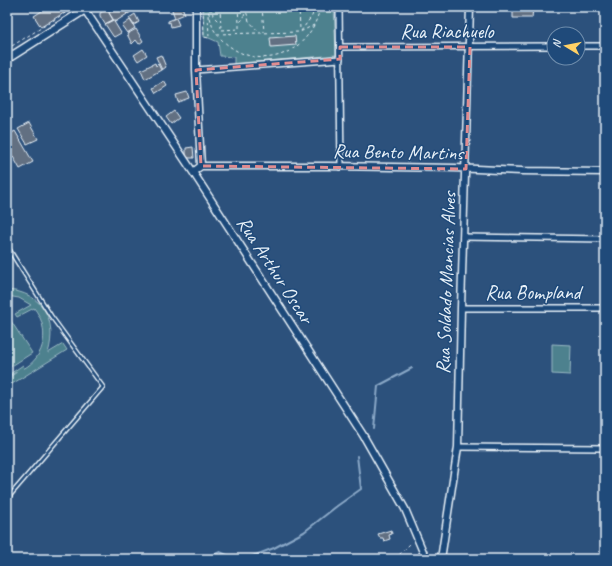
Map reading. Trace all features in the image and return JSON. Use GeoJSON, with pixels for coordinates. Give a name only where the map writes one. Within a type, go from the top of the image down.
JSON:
{"type":"FeatureCollection","features":[{"type":"Feature","properties":{"kind":"main road"},"geometry":{"type":"LineString","coordinates":[[7,59],[86,8]]}},
{"type":"Feature","properties":{"kind":"street"},"geometry":{"type":"LineString","coordinates":[[193,172],[201,166],[196,70],[196,7]]}},
{"type":"Feature","properties":{"kind":"street"},"geometry":{"type":"LineString","coordinates":[[338,7],[340,47],[341,167]]}},
{"type":"Feature","properties":{"kind":"street","name":"Rua Soldado Mancias Alves"},"geometry":{"type":"LineString","coordinates":[[441,559],[458,447],[470,7]]}},
{"type":"Feature","properties":{"kind":"street","name":"Rua Arthur Oscar"},"geometry":{"type":"LineString","coordinates":[[86,8],[363,435],[405,509],[418,536],[426,559]]}},
{"type":"Feature","properties":{"kind":"street","name":"Rua Riachuelo"},"geometry":{"type":"LineString","coordinates":[[340,47],[546,46]]}},
{"type":"Feature","properties":{"kind":"street"},"geometry":{"type":"LineString","coordinates":[[586,46],[605,46]]}},
{"type":"Feature","properties":{"kind":"street"},"geometry":{"type":"LineString","coordinates":[[196,70],[340,59]]}},
{"type":"Feature","properties":{"kind":"street","name":"Rua Bento Martins"},"geometry":{"type":"LineString","coordinates":[[201,166],[466,169],[522,172],[605,172]]}},
{"type":"Feature","properties":{"kind":"street"},"geometry":{"type":"LineString","coordinates":[[463,237],[605,239]]}},
{"type":"Feature","properties":{"kind":"street","name":"Rua Bompland"},"geometry":{"type":"LineString","coordinates":[[461,308],[605,308]]}},
{"type":"Feature","properties":{"kind":"street"},"geometry":{"type":"LineString","coordinates":[[458,447],[605,448]]}},
{"type":"Feature","properties":{"kind":"lane"},"geometry":{"type":"LineString","coordinates":[[7,246],[51,316],[103,387],[7,500]]}},
{"type":"Feature","properties":{"kind":"path"},"geometry":{"type":"LineString","coordinates":[[7,50],[75,7]]}},
{"type":"Feature","properties":{"kind":"path"},"geometry":{"type":"LineString","coordinates":[[203,7],[204,37],[209,38],[208,7]]}},
{"type":"Feature","properties":{"kind":"path"},"geometry":{"type":"LineString","coordinates":[[212,7],[214,19],[221,24]]}},
{"type":"Feature","properties":{"kind":"path"},"geometry":{"type":"LineString","coordinates":[[220,7],[221,30],[239,29],[238,7]]}},
{"type":"Feature","properties":{"kind":"path"},"geometry":{"type":"LineString","coordinates":[[239,23],[245,15],[245,7]]}},
{"type":"Feature","properties":{"kind":"path"},"geometry":{"type":"LineString","coordinates":[[245,7],[246,14],[251,24],[258,31],[264,33]]}},
{"type":"Feature","properties":{"kind":"path"},"geometry":{"type":"LineString","coordinates":[[262,7],[264,33]]}},
{"type":"Feature","properties":{"kind":"path"},"geometry":{"type":"LineString","coordinates":[[299,7],[300,32]]}},
{"type":"Feature","properties":{"kind":"path"},"geometry":{"type":"LineString","coordinates":[[300,32],[312,16],[315,7]]}},
{"type":"Feature","properties":{"kind":"path"},"geometry":{"type":"LineString","coordinates":[[208,10],[213,27],[228,46],[242,54],[252,57],[274,57],[285,54],[303,42],[316,24],[320,7]]}},
{"type":"Feature","properties":{"kind":"path"},"geometry":{"type":"LineString","coordinates":[[217,34],[300,32],[316,24]]}},
{"type":"Feature","properties":{"kind":"path"},"geometry":{"type":"LineString","coordinates":[[395,559],[418,536]]}},
{"type":"Feature","properties":{"kind":"highlighted area"},"geometry":{"type":"Polygon","coordinates":[[[340,47],[470,47],[466,169],[201,166],[196,70],[340,59],[340,47]]]}},
{"type":"Feature","properties":{"kind":"green space"},"geometry":{"type":"Polygon","coordinates":[[[203,7],[334,7],[336,55],[234,64],[234,57],[220,56],[218,42],[204,37],[203,7]]]}},
{"type":"Feature","properties":{"kind":"green space"},"geometry":{"type":"Polygon","coordinates":[[[7,290],[30,296],[38,302],[44,310],[49,319],[51,330],[51,341],[48,353],[63,344],[67,350],[7,387],[7,379],[17,372],[7,376],[23,365],[23,369],[31,364],[37,357],[41,350],[44,333],[39,316],[34,308],[17,317],[15,314],[31,305],[19,298],[7,296],[7,290]]]}},
{"type":"Feature","properties":{"kind":"green space"},"geometry":{"type":"Polygon","coordinates":[[[7,315],[32,353],[7,369],[7,315]]]}},
{"type":"Feature","properties":{"kind":"green space"},"geometry":{"type":"Polygon","coordinates":[[[552,344],[571,345],[570,375],[552,374],[552,344]]]}},
{"type":"Feature","properties":{"kind":"building"},"geometry":{"type":"Polygon","coordinates":[[[48,7],[64,7],[67,11],[41,27],[34,16],[48,7]]]}},
{"type":"Feature","properties":{"kind":"building"},"geometry":{"type":"Polygon","coordinates":[[[117,7],[123,7],[127,14],[115,22],[109,13],[117,7]]]}},
{"type":"Feature","properties":{"kind":"building"},"geometry":{"type":"Polygon","coordinates":[[[123,7],[134,7],[135,9],[128,14],[123,7]]]}},
{"type":"Feature","properties":{"kind":"building"},"geometry":{"type":"Polygon","coordinates":[[[171,7],[182,7],[185,14],[175,18],[171,7]]]}},
{"type":"Feature","properties":{"kind":"building"},"geometry":{"type":"Polygon","coordinates":[[[513,7],[533,7],[532,18],[513,18],[513,7]]]}},
{"type":"Feature","properties":{"kind":"building"},"geometry":{"type":"Polygon","coordinates":[[[107,9],[113,20],[105,24],[100,16],[100,13],[107,9]]]}},
{"type":"Feature","properties":{"kind":"building"},"geometry":{"type":"Polygon","coordinates":[[[135,14],[139,22],[134,25],[129,18],[135,14]]]}},
{"type":"Feature","properties":{"kind":"building"},"geometry":{"type":"Polygon","coordinates":[[[176,18],[179,25],[171,27],[170,22],[168,23],[168,21],[176,18]]]}},
{"type":"Feature","properties":{"kind":"building"},"geometry":{"type":"Polygon","coordinates":[[[113,20],[121,33],[114,37],[105,24],[113,20]]]}},
{"type":"Feature","properties":{"kind":"building"},"geometry":{"type":"Polygon","coordinates":[[[130,20],[135,28],[127,33],[122,26],[130,20]]]}},
{"type":"Feature","properties":{"kind":"building"},"geometry":{"type":"Polygon","coordinates":[[[136,29],[143,41],[139,44],[136,40],[132,44],[127,34],[136,29]]]}},
{"type":"Feature","properties":{"kind":"building"},"geometry":{"type":"Polygon","coordinates":[[[295,36],[296,45],[271,47],[270,38],[295,36]]]}},
{"type":"Feature","properties":{"kind":"building"},"geometry":{"type":"Polygon","coordinates":[[[143,49],[147,55],[138,61],[134,55],[143,49]]]}},
{"type":"Feature","properties":{"kind":"building"},"geometry":{"type":"Polygon","coordinates":[[[161,55],[166,67],[162,70],[156,57],[161,55]]]}},
{"type":"Feature","properties":{"kind":"building"},"geometry":{"type":"Polygon","coordinates":[[[155,63],[156,66],[158,64],[161,70],[145,79],[141,70],[155,63]]]}},
{"type":"Feature","properties":{"kind":"building"},"geometry":{"type":"Polygon","coordinates":[[[164,81],[167,86],[156,93],[153,88],[164,81]]]}},
{"type":"Feature","properties":{"kind":"building"},"geometry":{"type":"Polygon","coordinates":[[[187,92],[189,98],[178,102],[176,95],[187,92]]]}},
{"type":"Feature","properties":{"kind":"building"},"geometry":{"type":"Polygon","coordinates":[[[174,111],[179,118],[171,124],[166,117],[174,111]]]}},
{"type":"Feature","properties":{"kind":"building"},"geometry":{"type":"Polygon","coordinates":[[[29,123],[38,139],[27,144],[18,129],[29,123]]]}},
{"type":"Feature","properties":{"kind":"building"},"geometry":{"type":"Polygon","coordinates":[[[15,131],[33,162],[20,169],[7,146],[7,136],[15,131]]]}},
{"type":"Feature","properties":{"kind":"building"},"geometry":{"type":"Polygon","coordinates":[[[193,147],[194,158],[188,158],[186,156],[186,148],[193,147]]]}},
{"type":"Feature","properties":{"kind":"building"},"geometry":{"type":"Polygon","coordinates":[[[391,530],[392,534],[389,535],[390,539],[384,541],[378,534],[391,530]]]}},
{"type":"Feature","properties":{"kind":"waterway"},"geometry":{"type":"LineString","coordinates":[[374,429],[378,386],[412,368]]}},
{"type":"Feature","properties":{"kind":"waterway"},"geometry":{"type":"LineString","coordinates":[[245,559],[274,548],[304,532],[361,489],[357,456]]}},
{"type":"Feature","properties":{"kind":"waterway"},"geometry":{"type":"LineString","coordinates":[[204,559],[220,552],[236,559]]}}]}
